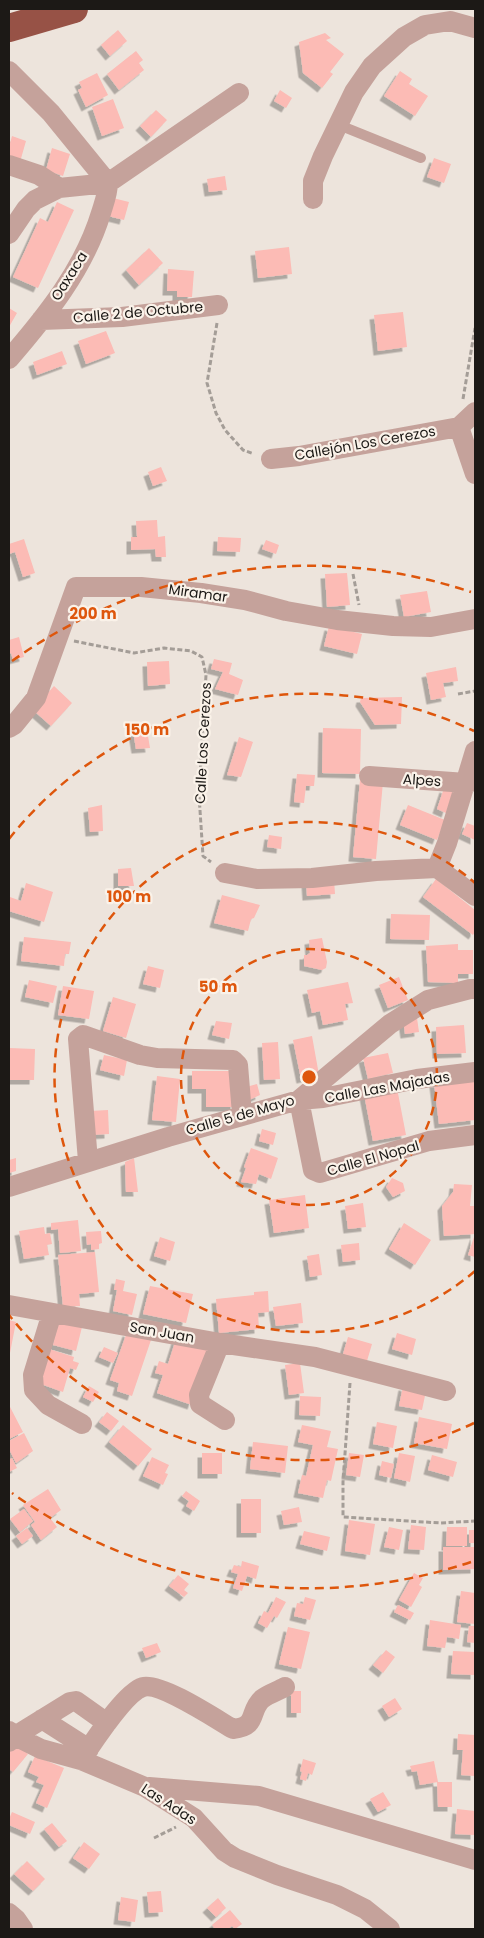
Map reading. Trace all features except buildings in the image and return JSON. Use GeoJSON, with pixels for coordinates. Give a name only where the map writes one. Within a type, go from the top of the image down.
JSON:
{"type":"FeatureCollection","features":[{"type":"Feature","properties":{"kind":"highway"},"geometry":{"type":"LineString","coordinates":[[9,28],[74,9]]}},
{"type":"Feature","properties":{"kind":"street"},"geometry":{"type":"LineString","coordinates":[[313,199],[313,181],[323,156],[354,92],[372,66],[404,37],[425,25],[450,21],[475,28]]}},
{"type":"Feature","properties":{"kind":"street"},"geometry":{"type":"LineString","coordinates":[[9,71],[51,113],[108,183]]}},
{"type":"Feature","properties":{"kind":"street"},"geometry":{"type":"LineString","coordinates":[[9,234],[26,209],[35,200],[59,188],[108,183],[240,93]]}},
{"type":"Feature","properties":{"kind":"street"},"geometry":{"type":"LineString","coordinates":[[9,165],[39,175],[59,188]]}},
{"type":"Feature","properties":{"kind":"street","name":"Oaxaca"},"geometry":{"type":"LineString","coordinates":[[9,359],[41,320],[78,268],[98,225],[108,190],[108,183]]}},
{"type":"Feature","properties":{"kind":"street","name":"Calle 2 de Octubre"},"geometry":{"type":"LineString","coordinates":[[41,320],[122,317],[218,305]]}},
{"type":"Feature","properties":{"kind":"street"},"geometry":{"type":"LineString","coordinates":[[475,412],[459,427],[475,474]]}},
{"type":"Feature","properties":{"kind":"street","name":"Callejón Los Cerezos"},"geometry":{"type":"LineString","coordinates":[[261,456],[299,456],[459,427]]}},
{"type":"Feature","properties":{"kind":"street","name":"Miramar"},"geometry":{"type":"LineString","coordinates":[[9,728],[14,725],[36,698],[76,587],[141,586],[201,593],[245,600],[286,611],[362,623],[431,626],[475,620]]}},
{"type":"Feature","properties":{"kind":"street"},"geometry":{"type":"LineString","coordinates":[[437,868],[471,782],[475,751]]}},
{"type":"Feature","properties":{"kind":"street","name":"Alpes"},"geometry":{"type":"LineString","coordinates":[[369,776],[471,782]]}},
{"type":"Feature","properties":{"kind":"street"},"geometry":{"type":"LineString","coordinates":[[226,873],[257,879],[312,878],[376,871],[437,868],[475,896]]}},
{"type":"Feature","properties":{"kind":"street","name":"Calle 5 de Mayo"},"geometry":{"type":"LineString","coordinates":[[9,1187],[242,1114],[299,1100],[390,1024],[428,1000],[475,989]]}},
{"type":"Feature","properties":{"kind":"street"},"geometry":{"type":"LineString","coordinates":[[88,1161],[78,1039],[83,1035],[140,1055],[157,1058],[233,1060],[238,1065],[242,1114]]}},
{"type":"Feature","properties":{"kind":"street","name":"Calle Las Majadas"},"geometry":{"type":"LineString","coordinates":[[299,1100],[324,1098],[417,1079],[475,1072]]}},
{"type":"Feature","properties":{"kind":"street","name":"Calle El Nopal"},"geometry":{"type":"LineString","coordinates":[[299,1100],[313,1170],[320,1173],[429,1141],[475,1135]]}},
{"type":"Feature","properties":{"kind":"street","name":"San Juan"},"geometry":{"type":"LineString","coordinates":[[9,1305],[220,1343],[315,1357],[446,1391]]}},
{"type":"Feature","properties":{"kind":"street"},"geometry":{"type":"LineString","coordinates":[[52,1313],[33,1375],[34,1390],[48,1405],[82,1424]]}},
{"type":"Feature","properties":{"kind":"street"},"geometry":{"type":"LineString","coordinates":[[220,1343],[199,1395],[200,1404],[225,1420]]}},
{"type":"Feature","properties":{"kind":"street"},"geometry":{"type":"LineString","coordinates":[[42,1719],[85,1754],[132,1692],[144,1687],[156,1687],[232,1729],[244,1728],[262,1699],[284,1687]]}},
{"type":"Feature","properties":{"kind":"street"},"geometry":{"type":"LineString","coordinates":[[11,1736],[70,1702],[76,1701],[107,1723]]}},
{"type":"Feature","properties":{"kind":"street","name":"Las Adas"},"geometry":{"type":"LineString","coordinates":[[11,1736],[41,1749],[85,1754],[145,1787],[194,1818],[224,1851],[235,1858],[285,1878],[337,1895],[365,1909],[390,1929]]}},
{"type":"Feature","properties":{"kind":"street"},"geometry":{"type":"LineString","coordinates":[[145,1787],[260,1796],[475,1860]]}},
{"type":"Feature","properties":{"kind":"street"},"geometry":{"type":"LineString","coordinates":[[9,1913],[16,1919],[22,1929]]}},
{"type":"Feature","properties":{"kind":"lane"},"geometry":{"type":"LineString","coordinates":[[339,125],[420,158]]}},
{"type":"Feature","properties":{"kind":"path","name":"Calle 2 de Octubre"},"geometry":{"type":"LineString","coordinates":[[218,305],[215,339],[207,383],[216,413],[224,430],[243,450],[261,456]]}},
{"type":"Feature","properties":{"kind":"path"},"geometry":{"type":"LineString","coordinates":[[459,427],[475,328]]}},
{"type":"Feature","properties":{"kind":"path"},"geometry":{"type":"LineString","coordinates":[[353,574],[362,623]]}},
{"type":"Feature","properties":{"kind":"path","name":"Calle Los Cerezos"},"geometry":{"type":"LineString","coordinates":[[58,638],[134,653],[164,648],[191,651],[202,657],[206,675],[199,794],[203,856],[226,873]]}},
{"type":"Feature","properties":{"kind":"path"},"geometry":{"type":"LineString","coordinates":[[458,694],[475,691]]}},
{"type":"Feature","properties":{"kind":"path"},"geometry":{"type":"LineString","coordinates":[[351,1365],[343,1482],[343,1517],[441,1523],[475,1521]]}}]}
